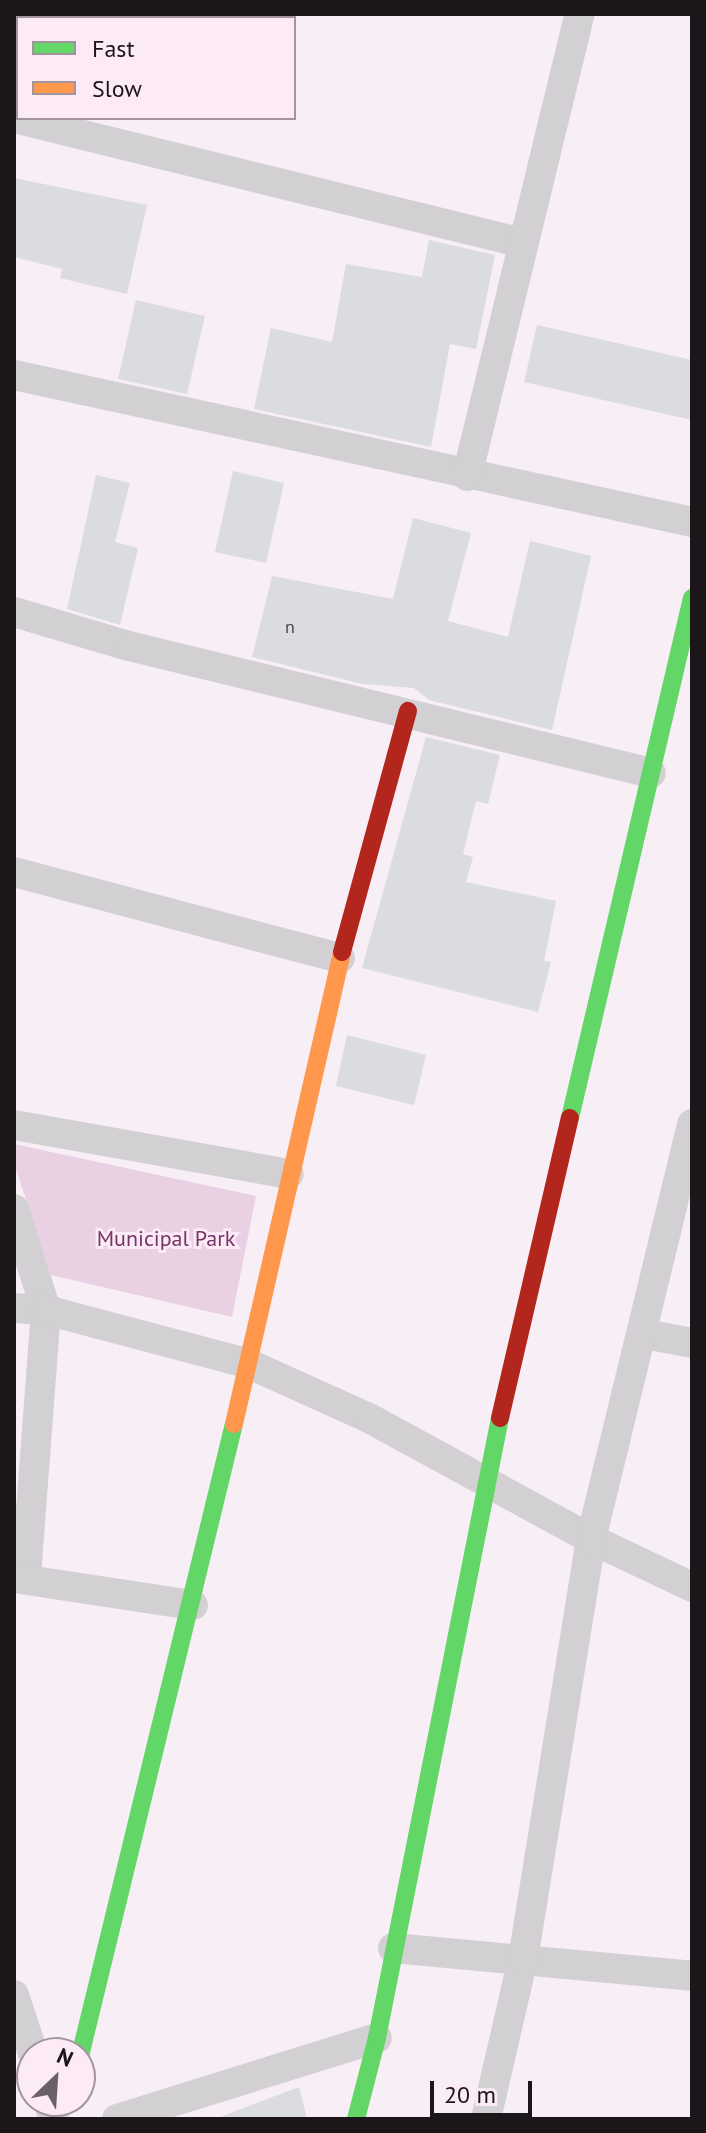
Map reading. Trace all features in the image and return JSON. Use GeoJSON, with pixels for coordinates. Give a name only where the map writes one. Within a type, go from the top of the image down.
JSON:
{"type":"FeatureCollection","features":[{"type":"Feature","properties":{"kind":"street"},"geometry":{"type":"LineString","coordinates":[[467,476],[523,243],[570,16]]}},
{"type":"Feature","properties":{"kind":"street"},"geometry":{"type":"LineString","coordinates":[[22,120],[523,243]]}},
{"type":"Feature","properties":{"kind":"street"},"geometry":{"type":"LineString","coordinates":[[14,375],[467,476],[692,522]]}},
{"type":"Feature","properties":{"kind":"street"},"geometry":{"type":"LineString","coordinates":[[356,2119],[377,2038],[486,1479],[651,773],[680,703],[692,598]]}},
{"type":"Feature","properties":{"kind":"street"},"geometry":{"type":"LineString","coordinates":[[14,612],[129,646],[408,711],[651,773]]}},
{"type":"Feature","properties":{"kind":"street"},"geometry":{"type":"LineString","coordinates":[[85,2037],[193,1605],[340,958],[408,711]]}},
{"type":"Feature","properties":{"kind":"street"},"geometry":{"type":"LineString","coordinates":[[14,872],[340,958]]}},
{"type":"Feature","properties":{"kind":"street"},"geometry":{"type":"LineString","coordinates":[[486,2119],[523,1959],[591,1539],[645,1334],[692,1124]]}},
{"type":"Feature","properties":{"kind":"street"},"geometry":{"type":"LineString","coordinates":[[14,1125],[289,1174]]}},
{"type":"Feature","properties":{"kind":"street"},"geometry":{"type":"LineString","coordinates":[[14,1209],[46,1310],[20,1577],[193,1605]]}},
{"type":"Feature","properties":{"kind":"street"},"geometry":{"type":"LineString","coordinates":[[14,1308],[46,1310],[247,1363],[486,1479],[591,1539],[692,1587]]}},
{"type":"Feature","properties":{"kind":"street"},"geometry":{"type":"LineString","coordinates":[[645,1334],[692,1343]]}},
{"type":"Feature","properties":{"kind":"street"},"geometry":{"type":"LineString","coordinates":[[393,1948],[692,1976]]}},
{"type":"Feature","properties":{"kind":"street"},"geometry":{"type":"LineString","coordinates":[[14,1995],[28,2037]]}},
{"type":"Feature","properties":{"kind":"street"},"geometry":{"type":"LineString","coordinates":[[117,2119],[377,2038]]}},
{"type":"Feature","properties":{"kind":"green space","name":"Municipal Park"},"geometry":{"type":"Polygon","coordinates":[[[14,1144],[256,1196],[232,1317],[51,1275],[14,1163],[14,1144]]]}},
{"type":"Feature","properties":{"kind":"building"},"geometry":{"type":"Polygon","coordinates":[[[14,178],[147,205],[127,294],[60,278],[62,269],[14,257],[14,178]]]}},
{"type":"Feature","properties":{"kind":"building"},"geometry":{"type":"Polygon","coordinates":[[[429,240],[495,255],[476,349],[450,344],[431,447],[254,409],[271,328],[332,342],[346,264],[422,277],[429,240]]]}},
{"type":"Feature","properties":{"kind":"building"},"geometry":{"type":"Polygon","coordinates":[[[136,300],[205,316],[187,394],[118,379],[136,300]]]}},
{"type":"Feature","properties":{"kind":"building"},"geometry":{"type":"Polygon","coordinates":[[[537,325],[692,360],[692,420],[524,382],[537,325]]]}},
{"type":"Feature","properties":{"kind":"building"},"geometry":{"type":"Polygon","coordinates":[[[233,471],[284,483],[266,563],[215,552],[233,471]]]}},
{"type":"Feature","properties":{"kind":"building"},"geometry":{"type":"Polygon","coordinates":[[[96,475],[130,483],[115,542],[138,548],[120,625],[67,609],[96,475]]]}},
{"type":"Feature","properties":{"kind":"building"},"geometry":{"type":"Polygon","coordinates":[[[413,518],[471,533],[448,621],[508,637],[530,541],[591,556],[552,730],[429,700],[414,688],[363,684],[252,657],[272,576],[393,599],[413,518]]]}},
{"type":"Feature","properties":{"kind":"building"},"geometry":{"type":"Polygon","coordinates":[[[426,737],[500,755],[488,804],[476,801],[463,854],[473,857],[466,882],[556,901],[544,961],[551,962],[538,1012],[362,968],[426,737]]]}},
{"type":"Feature","properties":{"kind":"building"},"geometry":{"type":"Polygon","coordinates":[[[347,1035],[426,1055],[414,1105],[336,1086],[347,1035]]]}},
{"type":"Feature","properties":{"kind":"building"},"geometry":{"type":"Polygon","coordinates":[[[299,2087],[307,2119],[220,2117],[299,2087]]]}},
{"type":"Feature","properties":{"kind":"traffic: fast"},"geometry":{"type":"LineString","coordinates":[[570,1118],[692,598]]}},
{"type":"Feature","properties":{"kind":"traffic: fast"},"geometry":{"type":"LineString","coordinates":[[356,2119],[377,2038],[500,1418]]}},
{"type":"Feature","properties":{"kind":"traffic: fast"},"geometry":{"type":"LineString","coordinates":[[85,2037],[234,1424]]}},
{"type":"Feature","properties":{"kind":"traffic: slow"},"geometry":{"type":"LineString","coordinates":[[234,1424],[342,952]]}},
{"type":"Feature","properties":{"kind":"traffic: jam"},"geometry":{"type":"LineString","coordinates":[[342,952],[408,711]]}},
{"type":"Feature","properties":{"kind":"traffic: jam"},"geometry":{"type":"LineString","coordinates":[[500,1418],[570,1118]]}}]}
